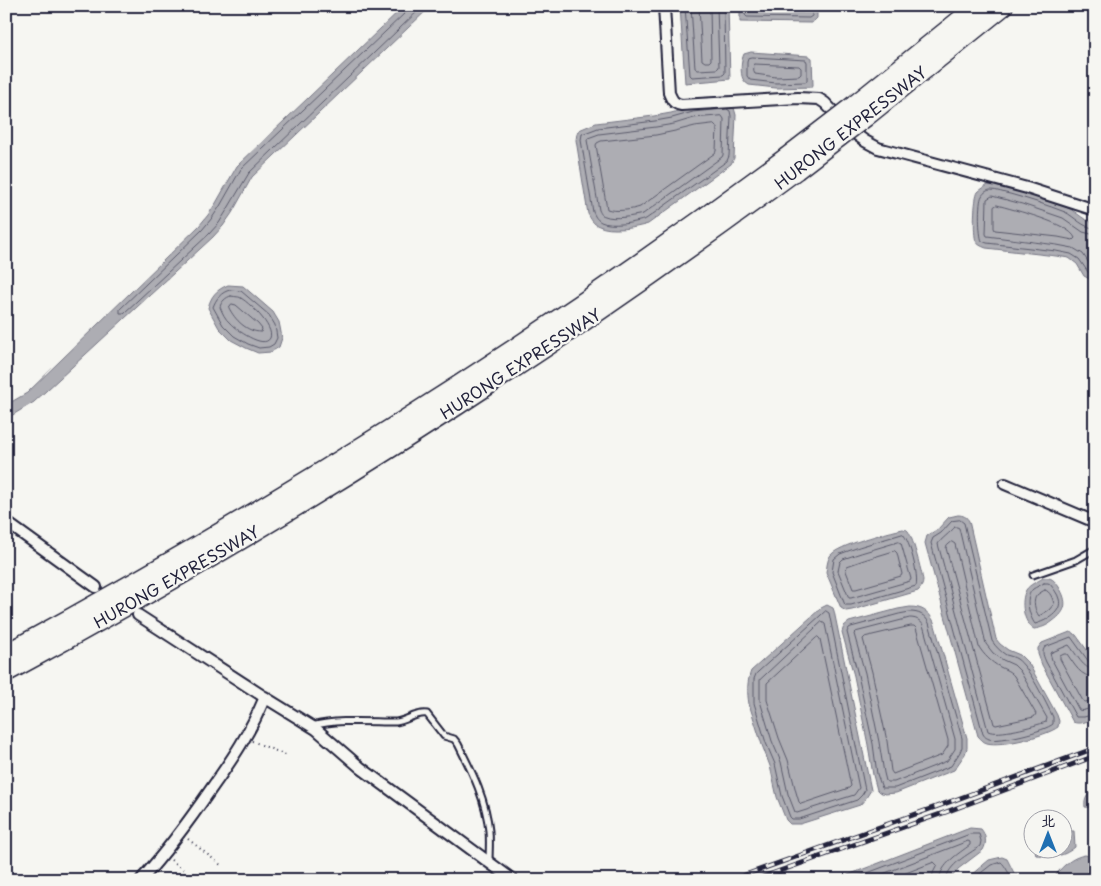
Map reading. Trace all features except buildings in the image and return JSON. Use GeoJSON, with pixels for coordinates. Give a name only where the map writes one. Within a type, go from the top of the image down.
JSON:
{"type":"FeatureCollection","features":[{"type":"Feature","properties":{"kind":"highway","name":"HURONG EXPRESSWAY"},"geometry":{"type":"LineString","coordinates":[[860,111],[978,6]]}},
{"type":"Feature","properties":{"kind":"highway","name":"HURONG EXPRESSWAY"},"geometry":{"type":"LineString","coordinates":[[6,672],[108,616],[237,541],[448,410],[613,301],[860,111],[1003,6]]}},
{"type":"Feature","properties":{"kind":"highway","name":"HURONG EXPRESSWAY"},"geometry":{"type":"LineString","coordinates":[[6,654],[134,583],[229,527],[432,402],[604,288],[718,207],[791,164]]}},
{"type":"Feature","properties":{"kind":"street"},"geometry":{"type":"LineString","coordinates":[[664,6],[669,93],[674,102],[681,105],[789,98],[819,99],[853,132],[878,148],[1027,188],[1095,210]]}},
{"type":"Feature","properties":{"kind":"street"},"geometry":{"type":"LineString","coordinates":[[1004,484],[1095,522]]}},
{"type":"Feature","properties":{"kind":"street"},"geometry":{"type":"LineString","coordinates":[[6,522],[96,586]]}},
{"type":"Feature","properties":{"kind":"street"},"geometry":{"type":"LineString","coordinates":[[138,615],[316,729],[361,768],[513,880]]}},
{"type":"Feature","properties":{"kind":"street"},"geometry":{"type":"LineString","coordinates":[[141,880],[180,833],[246,738],[265,697]]}},
{"type":"Feature","properties":{"kind":"lane"},"geometry":{"type":"LineString","coordinates":[[1033,575],[1076,560],[1095,549]]}},
{"type":"Feature","properties":{"kind":"lane"},"geometry":{"type":"LineString","coordinates":[[311,726],[335,722],[396,722],[423,713],[427,714],[444,736],[454,739],[458,744],[478,784],[488,825],[489,863]]}},
{"type":"Feature","properties":{"kind":"path"},"geometry":{"type":"LineString","coordinates":[[246,738],[288,756]]}},
{"type":"Feature","properties":{"kind":"path"},"geometry":{"type":"LineString","coordinates":[[180,833],[222,866]]}},
{"type":"Feature","properties":{"kind":"path"},"geometry":{"type":"LineString","coordinates":[[164,854],[190,875]]}},
{"type":"Feature","properties":{"kind":"water"},"geometry":{"type":"Polygon","coordinates":[[[404,6],[431,6],[252,177],[232,213],[213,237],[34,402],[6,419],[6,405],[27,393],[199,226],[216,203],[237,166],[404,6]]]}},
{"type":"Feature","properties":{"kind":"water"},"geometry":{"type":"Polygon","coordinates":[[[680,6],[728,6],[730,79],[685,83],[680,6]]]}},
{"type":"Feature","properties":{"kind":"water"},"geometry":{"type":"Polygon","coordinates":[[[740,6],[817,6],[817,18],[812,23],[740,22],[740,6]]]}},
{"type":"Feature","properties":{"kind":"water"},"geometry":{"type":"Polygon","coordinates":[[[751,52],[809,56],[812,58],[812,87],[776,88],[749,85],[743,79],[741,66],[744,54],[751,52]]]}},
{"type":"Feature","properties":{"kind":"water"},"geometry":{"type":"Polygon","coordinates":[[[730,104],[734,108],[736,115],[734,158],[731,164],[648,224],[630,228],[610,229],[594,223],[588,214],[576,140],[579,130],[596,123],[654,116],[692,107],[730,104]]]}},
{"type":"Feature","properties":{"kind":"water"},"geometry":{"type":"Polygon","coordinates":[[[988,185],[1009,188],[1063,206],[1088,221],[1095,223],[1095,282],[1084,276],[1077,264],[1069,258],[986,248],[979,244],[976,241],[974,231],[976,201],[978,192],[988,185]]]}},
{"type":"Feature","properties":{"kind":"water"},"geometry":{"type":"Polygon","coordinates":[[[228,285],[243,286],[273,312],[279,322],[282,338],[279,347],[271,352],[258,353],[231,340],[219,328],[208,308],[215,294],[228,285]]]}},
{"type":"Feature","properties":{"kind":"water"},"geometry":{"type":"Polygon","coordinates":[[[965,516],[969,521],[996,639],[1008,650],[1020,655],[1029,664],[1057,715],[1058,727],[1044,734],[1023,740],[994,744],[984,742],[978,736],[925,543],[927,536],[938,529],[949,517],[965,516]]]}},
{"type":"Feature","properties":{"kind":"water"},"geometry":{"type":"Polygon","coordinates":[[[903,529],[909,533],[916,554],[923,580],[920,589],[852,610],[846,611],[841,608],[826,572],[830,556],[852,543],[903,529]]]}},
{"type":"Feature","properties":{"kind":"water"},"geometry":{"type":"Polygon","coordinates":[[[1043,578],[1056,582],[1064,597],[1065,606],[1061,614],[1051,623],[1034,629],[1025,617],[1023,600],[1026,590],[1043,578]]]}},
{"type":"Feature","properties":{"kind":"water"},"geometry":{"type":"Polygon","coordinates":[[[827,605],[833,608],[834,611],[871,790],[860,805],[800,824],[790,824],[786,820],[777,797],[770,766],[749,704],[749,679],[751,671],[821,608],[827,605]]]}},
{"type":"Feature","properties":{"kind":"water"},"geometry":{"type":"Polygon","coordinates":[[[910,607],[924,610],[934,622],[967,738],[967,748],[954,770],[896,793],[885,794],[877,790],[873,775],[854,676],[842,632],[844,626],[849,622],[910,607]]]}},
{"type":"Feature","properties":{"kind":"water"},"geometry":{"type":"Polygon","coordinates":[[[1070,632],[1076,635],[1095,661],[1095,718],[1081,723],[1073,722],[1038,654],[1038,648],[1042,643],[1070,632]]]}},
{"type":"Feature","properties":{"kind":"water"},"geometry":{"type":"Polygon","coordinates":[[[1095,790],[1095,808],[1085,807],[1087,797],[1095,790]]]}},
{"type":"Feature","properties":{"kind":"water"},"geometry":{"type":"Polygon","coordinates":[[[970,828],[981,829],[984,834],[985,845],[983,850],[958,869],[950,880],[835,880],[970,828]]]}},
{"type":"Feature","properties":{"kind":"water"},"geometry":{"type":"Polygon","coordinates":[[[1085,855],[1090,856],[1095,861],[1095,880],[1053,880],[1066,864],[1075,858],[1085,855]]]}},
{"type":"Feature","properties":{"kind":"water"},"geometry":{"type":"Polygon","coordinates":[[[1002,857],[1007,859],[1014,873],[1024,880],[965,880],[989,860],[1002,857]]]}},
{"type":"Feature","properties":{"kind":"railway"},"geometry":{"type":"LineString","coordinates":[[731,880],[1095,748]]}},
{"type":"Feature","properties":{"kind":"railway"},"geometry":{"type":"LineString","coordinates":[[754,880],[946,812],[1095,756]]}}]}
